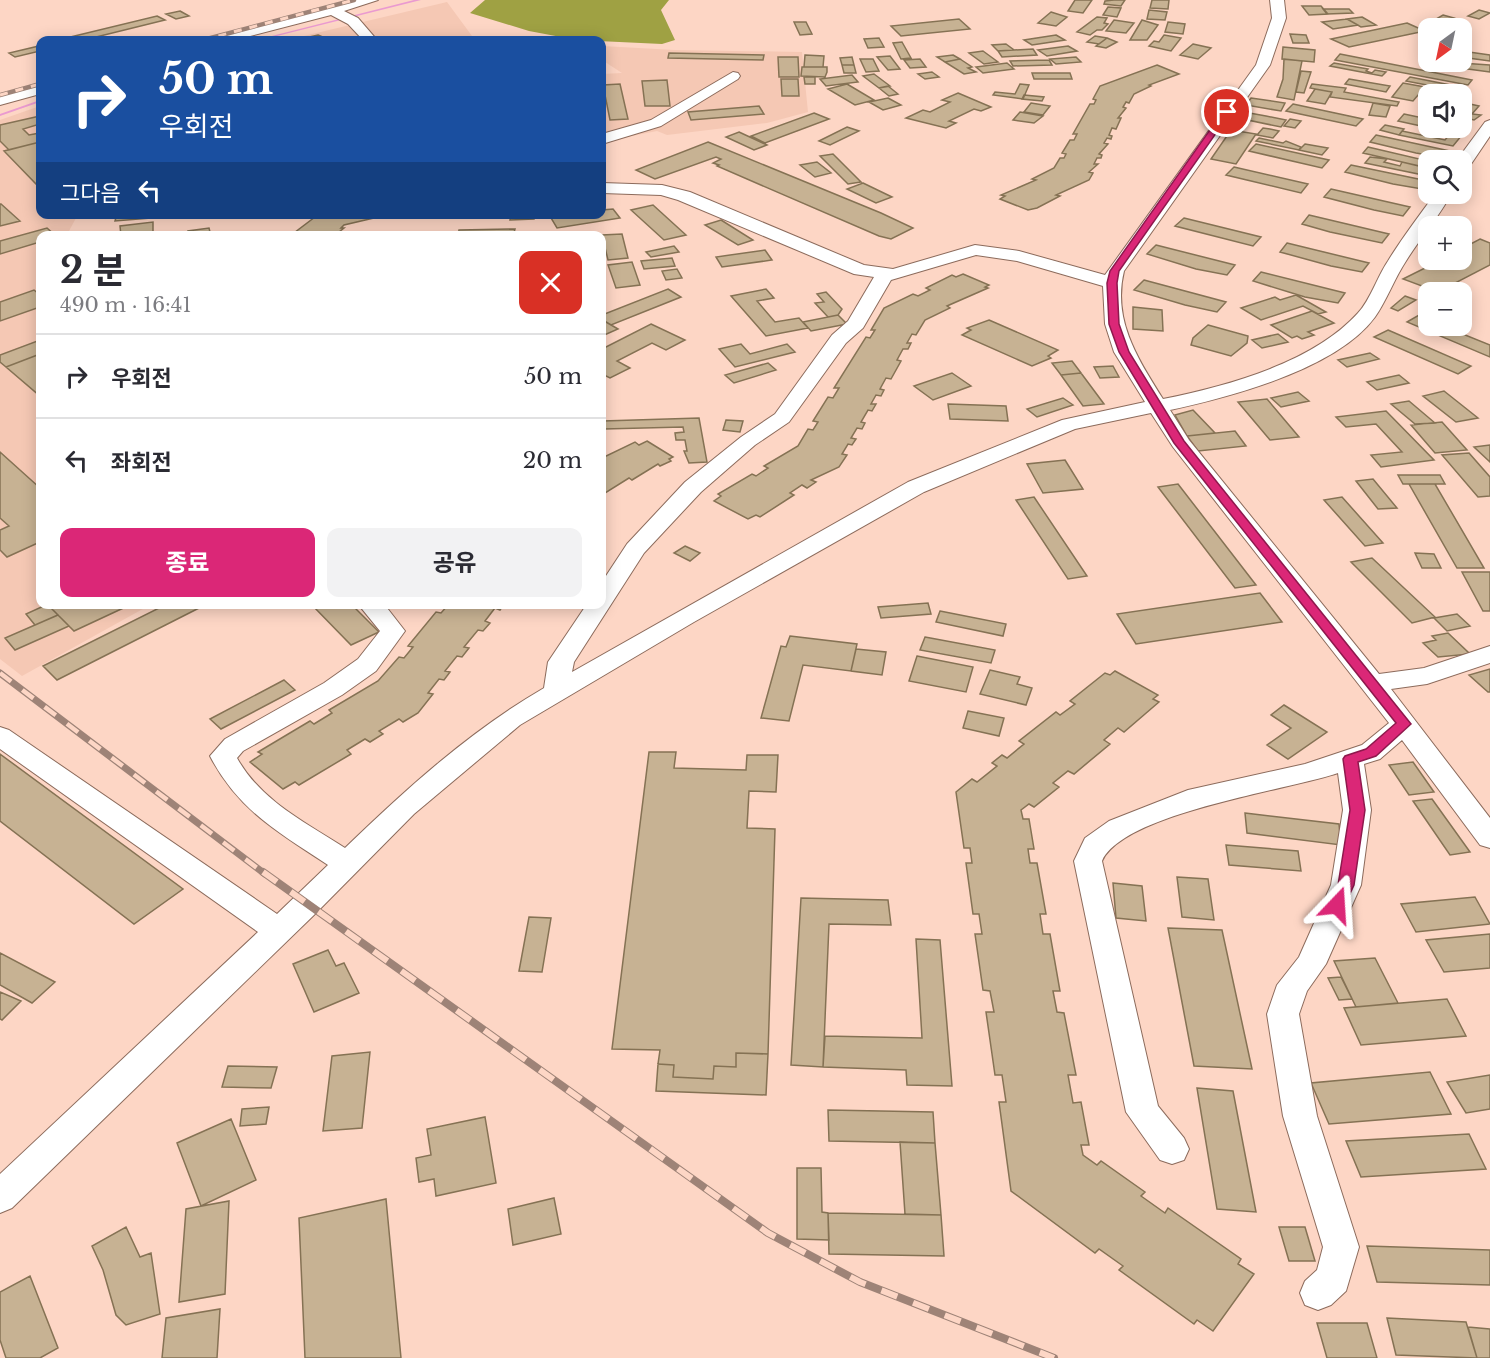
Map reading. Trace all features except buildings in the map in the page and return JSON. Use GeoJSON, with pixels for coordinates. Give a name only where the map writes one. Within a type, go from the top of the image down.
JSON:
{"type":"FeatureCollection","features":[{"type":"Feature","properties":{"kind":"street"},"geometry":{"type":"LineString","coordinates":[[241,36],[343,16],[371,0]]}},
{"type":"Feature","properties":{"kind":"street"},"geometry":{"type":"LineString","coordinates":[[1277,0],[1279,18],[1263,65],[1115,271],[1112,283],[1114,324],[1124,352],[1179,443],[1373,683],[1490,838]]}},
{"type":"Feature","properties":{"kind":"street"},"geometry":{"type":"LineString","coordinates":[[343,16],[366,36]]}},
{"type":"Feature","properties":{"kind":"street"},"geometry":{"type":"LineString","coordinates":[[606,138],[656,123],[733,76]]}},
{"type":"Feature","properties":{"kind":"street"},"geometry":{"type":"LineString","coordinates":[[0,101],[36,91]]}},
{"type":"Feature","properties":{"kind":"street"},"geometry":{"type":"LineString","coordinates":[[1472,151],[1490,125]]}},
{"type":"Feature","properties":{"kind":"street"},"geometry":{"type":"LineString","coordinates":[[606,188],[662,190],[684,196],[860,270],[894,275],[975,250],[1020,256],[1112,283]]}},
{"type":"Feature","properties":{"kind":"street"},"geometry":{"type":"LineString","coordinates":[[0,1197],[279,931],[404,807],[511,719],[684,617],[916,487],[1069,424],[1207,396],[1275,375],[1315,354],[1345,335],[1367,315],[1395,262],[1436,204]]}},
{"type":"Feature","properties":{"kind":"street"},"geometry":{"type":"LineString","coordinates":[[606,594],[635,549],[693,487],[748,441],[782,418],[839,339],[856,324],[885,274]]}},
{"type":"Feature","properties":{"kind":"street"},"geometry":{"type":"LineString","coordinates":[[347,864],[260,804],[229,770],[223,756],[234,745],[333,689],[367,665],[393,631],[374,609]]}},
{"type":"Feature","properties":{"kind":"street"},"geometry":{"type":"LineString","coordinates":[[556,693],[561,662],[595,609]]}},
{"type":"Feature","properties":{"kind":"street"},"geometry":{"type":"LineString","coordinates":[[1373,683],[1427,676],[1490,654]]}},
{"type":"Feature","properties":{"kind":"street"},"geometry":{"type":"LineString","coordinates":[[1172,1149],[1143,1112],[1088,861],[1095,845],[1119,828],[1198,797],[1308,773],[1371,752],[1404,724]]}},
{"type":"Feature","properties":{"kind":"street"},"geometry":{"type":"LineString","coordinates":[[0,736],[279,931]]}},
{"type":"Feature","properties":{"kind":"street"},"geometry":{"type":"LineString","coordinates":[[1318,1293],[1333,1279],[1341,1247],[1300,1116],[1282,1014],[1293,985],[1311,964],[1346,885],[1357,810],[1350,759]]}},
{"type":"Feature","properties":{"kind":"shaded area"},"geometry":{"type":"Polygon","coordinates":[[[485,0],[669,0],[661,10],[675,40],[662,44],[606,41],[606,36],[556,36],[529,31],[470,13],[485,0]]]}},
{"type":"Feature","properties":{"kind":"shaded area"},"geometry":{"type":"Polygon","coordinates":[[[447,2],[472,36],[304,36],[447,2]]]}},
{"type":"Feature","properties":{"kind":"shaded area"},"geometry":{"type":"Polygon","coordinates":[[[606,46],[802,52],[808,112],[767,123],[667,135],[657,131],[606,141],[606,74],[622,73],[606,63],[606,46]]]}},
{"type":"Feature","properties":{"kind":"shaded area"},"geometry":{"type":"Polygon","coordinates":[[[36,107],[36,219],[75,219],[69,231],[36,231],[36,609],[143,609],[22,676],[0,659],[0,120],[36,107]]]}},
{"type":"Feature","properties":{"kind":"waterway"},"geometry":{"type":"LineString","coordinates":[[274,36],[419,0]]}},
{"type":"Feature","properties":{"kind":"waterway"},"geometry":{"type":"LineString","coordinates":[[0,115],[36,102]]}},
{"type":"Feature","properties":{"kind":"railway"},"geometry":{"type":"LineString","coordinates":[[218,36],[354,0]]}},
{"type":"Feature","properties":{"kind":"railway"},"geometry":{"type":"LineString","coordinates":[[0,95],[36,85]]}},
{"type":"Feature","properties":{"kind":"railway"},"geometry":{"type":"LineString","coordinates":[[0,673],[265,874]]}},
{"type":"Feature","properties":{"kind":"railway"},"geometry":{"type":"LineString","coordinates":[[263,872],[768,1233],[860,1282],[1054,1358]]}},
{"type":"Feature","properties":{"kind":"route"},"geometry":{"type":"LineString","coordinates":[[1227,112],[1115,271],[1112,283],[1114,324],[1124,352],[1179,443],[1404,724],[1371,752],[1350,759],[1357,810],[1346,885],[1337,905]]}}]}
